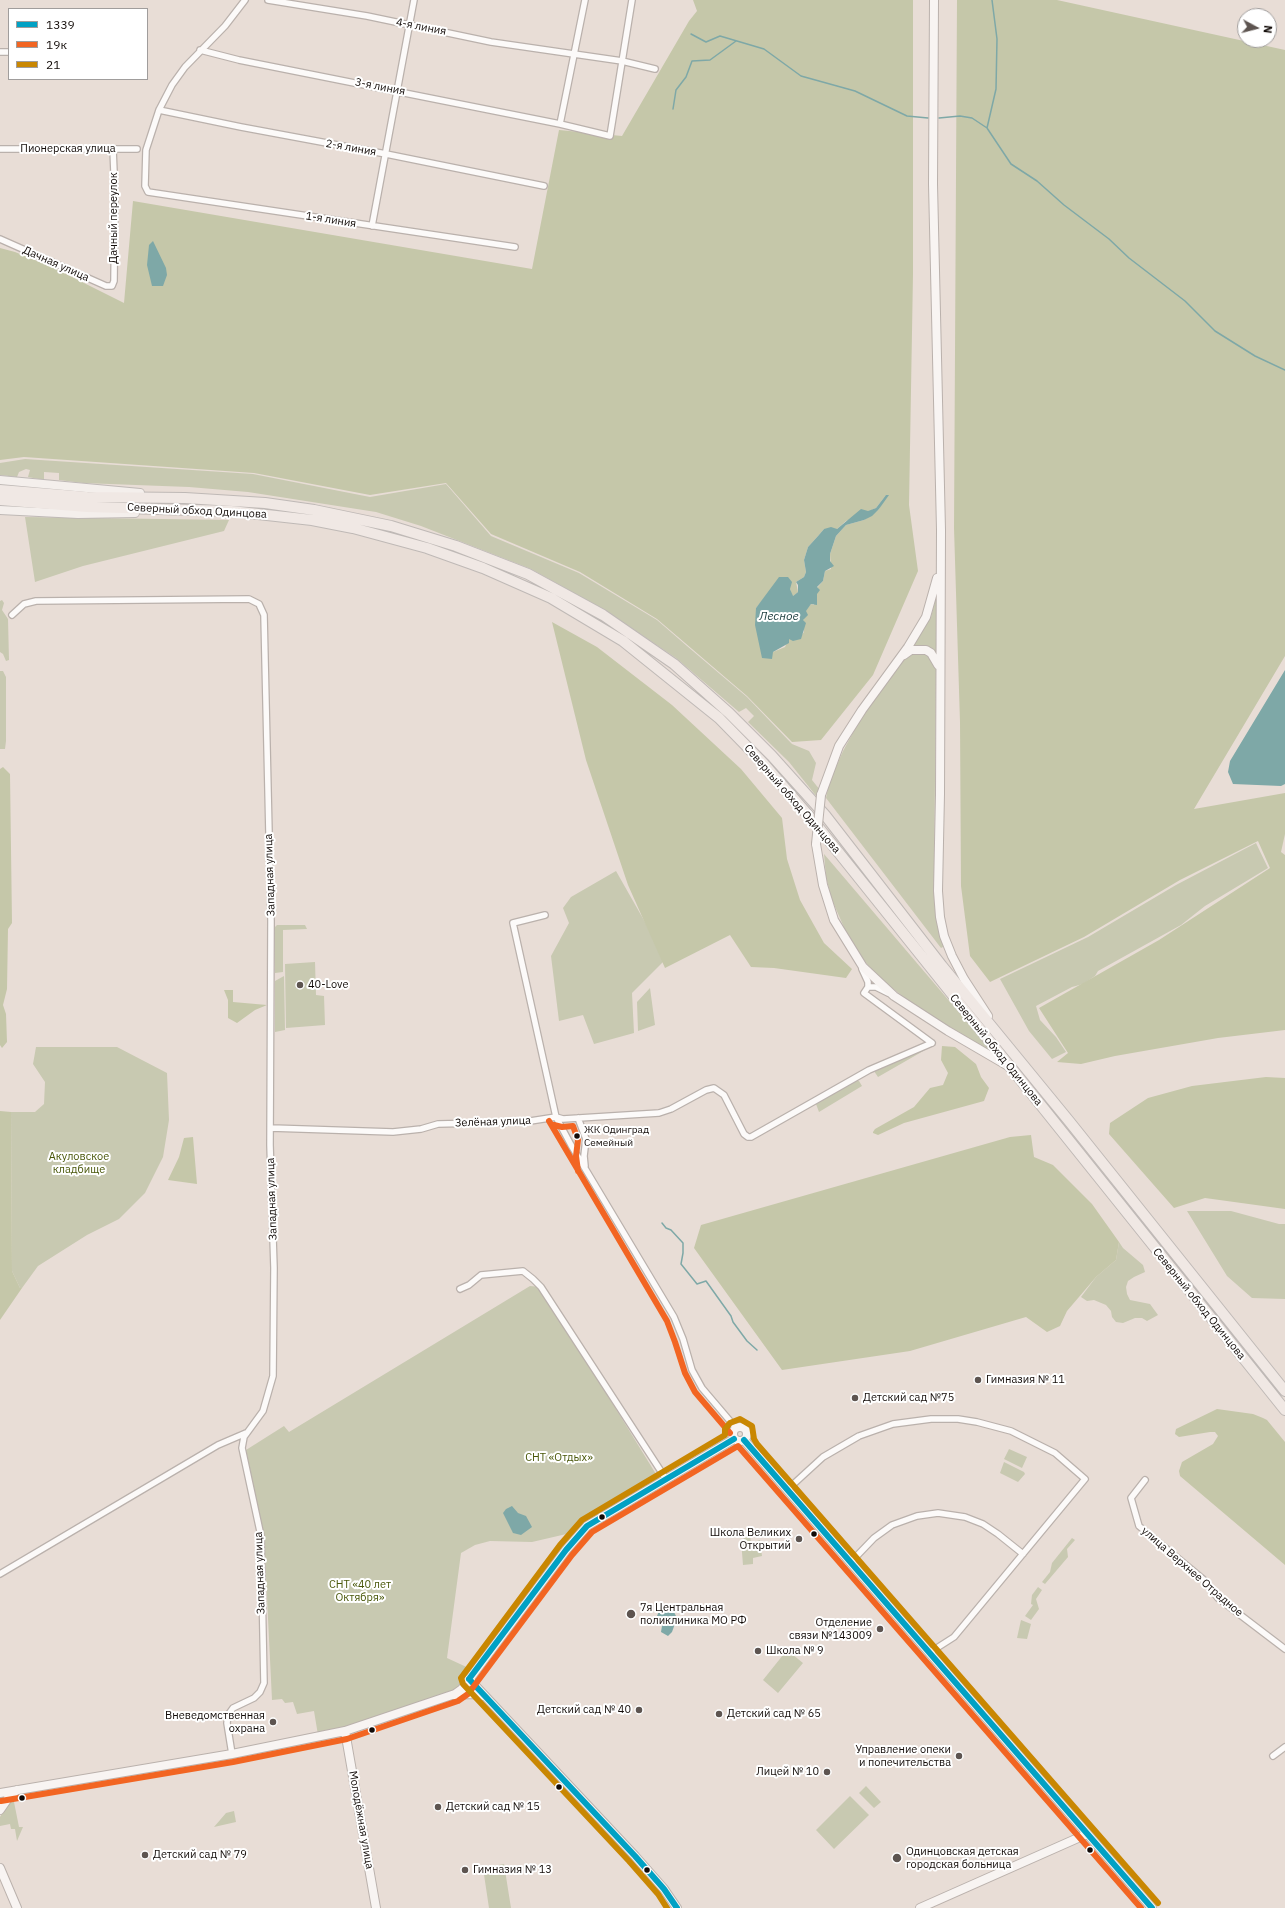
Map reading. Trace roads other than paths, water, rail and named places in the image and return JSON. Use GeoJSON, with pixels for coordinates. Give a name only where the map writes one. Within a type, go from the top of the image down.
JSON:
{"type":"FeatureCollection","features":[{"type":"Feature","properties":{"kind":"highway","name":"Северный обход Одинцова"},"geometry":{"type":"LineString","coordinates":[[0,490],[22,498],[87,507],[231,511],[312,520],[368,531],[428,548],[483,568],[551,598],[623,641],[719,718],[764,764],[815,823],[1285,1410]]}},
{"type":"Feature","properties":{"kind":"highway","name":"Северный обход Одинцова"},"geometry":{"type":"LineString","coordinates":[[0,500],[22,498],[185,498],[264,503],[354,517],[430,537],[528,574],[603,615],[674,664],[729,713],[772,756],[824,815],[942,966],[1005,1042],[1285,1391]]}},
{"type":"Feature","properties":{"kind":"main road"},"geometry":{"type":"LineString","coordinates":[[0,480],[22,498],[0,510]]}},
{"type":"Feature","properties":{"kind":"street"},"geometry":{"type":"LineString","coordinates":[[159,110],[172,85],[200,50],[225,26],[245,0]]}},
{"type":"Feature","properties":{"kind":"street","name":"4-я линия"},"geometry":{"type":"LineString","coordinates":[[268,0],[409,25],[491,42],[622,61],[655,69]]}},
{"type":"Feature","properties":{"kind":"street"},"geometry":{"type":"LineString","coordinates":[[372,226],[414,0]]}},
{"type":"Feature","properties":{"kind":"street"},"geometry":{"type":"LineString","coordinates":[[560,124],[584,0]]}},
{"type":"Feature","properties":{"kind":"street"},"geometry":{"type":"LineString","coordinates":[[622,61],[632,0]]}},
{"type":"Feature","properties":{"kind":"street"},"geometry":{"type":"LineString","coordinates":[[934,0],[933,184],[941,530],[938,891],[940,917],[944,936],[952,956],[964,979],[1005,1042]]}},
{"type":"Feature","properties":{"kind":"street","name":"3-я линия"},"geometry":{"type":"LineString","coordinates":[[200,50],[239,60],[397,90],[610,136],[622,61]]}},
{"type":"Feature","properties":{"kind":"street","name":"2-я линия"},"geometry":{"type":"LineString","coordinates":[[159,110],[241,128],[386,154],[544,186]]}},
{"type":"Feature","properties":{"kind":"street","name":"1-я линия"},"geometry":{"type":"LineString","coordinates":[[159,110],[146,150],[144,186],[148,192],[515,247]]}},
{"type":"Feature","properties":{"kind":"street","name":"Пионерская улица"},"geometry":{"type":"LineString","coordinates":[[0,149],[136,149]]}},
{"type":"Feature","properties":{"kind":"street","name":"Дачный переулок"},"geometry":{"type":"LineString","coordinates":[[112,286],[114,281],[115,196],[113,149]]}},
{"type":"Feature","properties":{"kind":"street","name":"Дачная улица"},"geometry":{"type":"LineString","coordinates":[[0,239],[106,286],[112,286]]}},
{"type":"Feature","properties":{"kind":"street"},"geometry":{"type":"LineString","coordinates":[[894,996],[863,967],[834,920],[827,902],[816,844],[822,795],[839,746],[862,710],[918,632],[932,601],[938,567],[941,530]]}},
{"type":"Feature","properties":{"kind":"street","name":"Западная улица"},"geometry":{"type":"LineString","coordinates":[[12,615],[24,604],[36,601],[249,599],[260,604],[264,615],[271,921],[271,1128],[274,1268],[273,1376],[263,1411],[246,1433],[242,1448],[261,1536],[264,1683],[260,1692],[254,1698],[233,1708],[228,1715],[227,1723],[232,1754]]}},
{"type":"Feature","properties":{"kind":"street"},"geometry":{"type":"LineString","coordinates":[[899,658],[912,650],[926,650],[936,659],[940,674]]}},
{"type":"Feature","properties":{"kind":"street"},"geometry":{"type":"LineString","coordinates":[[545,915],[513,923],[556,1117],[566,1138],[674,1318],[683,1339],[692,1370],[702,1388],[736,1428],[740,1427],[746,1431],[746,1437],[744,1440]]}},
{"type":"Feature","properties":{"kind":"street"},"geometry":{"type":"LineString","coordinates":[[851,948],[866,976],[868,987],[876,987],[894,996],[948,1031],[1009,1066]]}},
{"type":"Feature","properties":{"kind":"street","name":"Зелёная улица"},"geometry":{"type":"LineString","coordinates":[[271,1128],[393,1132],[421,1129],[438,1124],[524,1122],[556,1117],[563,1120],[659,1113],[671,1109],[706,1090],[714,1088],[724,1095],[746,1136],[751,1137],[869,1070],[932,1043],[864,993],[868,987]]}},
{"type":"Feature","properties":{"kind":"street"},"geometry":{"type":"LineString","coordinates":[[578,1118],[586,1139],[584,1156],[586,1170]]}},
{"type":"Feature","properties":{"kind":"street"},"geometry":{"type":"LineString","coordinates":[[460,1289],[469,1285],[481,1275],[522,1270],[541,1287],[666,1479]]}},
{"type":"Feature","properties":{"kind":"street"},"geometry":{"type":"LineString","coordinates":[[787,1490],[809,1469],[832,1451],[859,1436],[881,1428],[906,1422],[938,1418],[958,1419],[999,1426],[1023,1436],[1055,1453],[1085,1479],[954,1637],[929,1653]]}},
{"type":"Feature","properties":{"kind":"street"},"geometry":{"type":"LineString","coordinates":[[734,1439],[733,1434],[736,1428]]}},
{"type":"Feature","properties":{"kind":"street"},"geometry":{"type":"LineString","coordinates":[[0,1574],[218,1445],[246,1433]]}},
{"type":"Feature","properties":{"kind":"street"},"geometry":{"type":"LineString","coordinates":[[0,1793],[232,1754],[345,1731],[452,1696],[459,1692],[579,1534],[596,1519],[734,1439]]}},
{"type":"Feature","properties":{"kind":"street"},"geometry":{"type":"LineString","coordinates":[[734,1439],[739,1442],[744,1440]]}},
{"type":"Feature","properties":{"kind":"street"},"geometry":{"type":"LineString","coordinates":[[744,1440],[1152,1908]]}},
{"type":"Feature","properties":{"kind":"street","name":"улица Верхнее Отрадное"},"geometry":{"type":"LineString","coordinates":[[1144,1480],[1131,1498],[1139,1526],[1203,1579],[1218,1598],[1285,1649]]}},
{"type":"Feature","properties":{"kind":"street"},"geometry":{"type":"LineString","coordinates":[[850,1563],[874,1538],[892,1525],[917,1516],[938,1514],[961,1516],[983,1524],[1023,1554]]}},
{"type":"Feature","properties":{"kind":"street"},"geometry":{"type":"LineString","coordinates":[[469,1679],[635,1856],[664,1889],[677,1908]]}},
{"type":"Feature","properties":{"kind":"street"},"geometry":{"type":"LineString","coordinates":[[452,1696],[472,1694],[484,1696]]}},
{"type":"Feature","properties":{"kind":"street","name":"Молодёжная улица"},"geometry":{"type":"LineString","coordinates":[[345,1731],[376,1908]]}},
{"type":"Feature","properties":{"kind":"street"},"geometry":{"type":"LineString","coordinates":[[1274,1756],[1285,1747]]}},
{"type":"Feature","properties":{"kind":"street"},"geometry":{"type":"LineString","coordinates":[[1,1805],[17,1790]]}},
{"type":"Feature","properties":{"kind":"street"},"geometry":{"type":"LineString","coordinates":[[920,1908],[1087,1834]]}},
{"type":"Feature","properties":{"kind":"street"},"geometry":{"type":"LineString","coordinates":[[0,1868],[17,1908]]}},
{"type":"Feature","properties":{"kind":"water"},"geometry":{"type":"Polygon","coordinates":[[[153,241],[166,268],[167,275],[163,286],[152,286],[147,265],[149,245],[153,241]]]}},
{"type":"Feature","properties":{"kind":"water","name":"Лесное"},"geometry":{"type":"Polygon","coordinates":[[[886,495],[889,495],[872,516],[846,525],[836,536],[830,554],[830,561],[834,566],[825,571],[823,581],[817,587],[820,590],[817,594],[817,605],[811,604],[806,611],[808,615],[803,620],[806,623],[801,639],[793,641],[789,639],[789,643],[773,652],[772,659],[762,658],[755,625],[756,608],[779,577],[788,577],[792,582],[790,589],[793,596],[798,592],[798,585],[796,582],[804,577],[806,572],[804,560],[808,547],[824,529],[831,527],[837,529],[861,509],[868,511],[876,508],[886,495]]]}},
{"type":"Feature","properties":{"kind":"water"},"geometry":{"type":"Polygon","coordinates":[[[1285,670],[1285,784],[1281,786],[1233,784],[1228,772],[1230,761],[1285,670]]]}},
{"type":"Feature","properties":{"kind":"water"},"geometry":{"type":"Polygon","coordinates":[[[512,1506],[518,1513],[526,1516],[532,1527],[521,1535],[513,1533],[503,1513],[506,1509],[512,1506]]]}},
{"type":"Feature","properties":{"kind":"water"},"geometry":{"type":"Polygon","coordinates":[[[661,1606],[672,1608],[677,1618],[672,1632],[668,1636],[661,1632],[661,1622],[655,1621],[661,1606]]]}},
{"type":"Feature","properties":{"kind":"waterway"},"geometry":{"type":"LineString","coordinates":[[987,128],[996,89],[997,39],[992,0]]}},
{"type":"Feature","properties":{"kind":"waterway"},"geometry":{"type":"LineString","coordinates":[[691,34],[706,42],[720,36],[764,49],[801,76],[855,91],[907,116],[928,118]]}},
{"type":"Feature","properties":{"kind":"waterway"},"geometry":{"type":"LineString","coordinates":[[673,109],[676,90],[686,77],[692,61],[710,60],[736,41]]}},
{"type":"Feature","properties":{"kind":"waterway"},"geometry":{"type":"LineString","coordinates":[[939,118],[960,116],[972,118],[987,128],[1011,164],[1037,181],[1064,205],[1109,239],[1129,258],[1185,301],[1215,331],[1255,356],[1285,370]]}},
{"type":"Feature","properties":{"kind":"waterway"},"geometry":{"type":"LineString","coordinates":[[662,1223],[683,1243],[681,1264],[697,1284],[706,1281],[747,1341],[757,1350]]}},
{"type":"Feature","properties":{"kind":"place","name":"40-Love"},"geometry":{"type":"Point","coordinates":[300,985]}},
{"type":"Feature","properties":{"kind":"place","name":"ЖК Одинград Семейный"},"geometry":{"type":"Point","coordinates":[577,1136]}},
{"type":"Feature","properties":{"kind":"place","name":"Гимназия № 11"},"geometry":{"type":"Point","coordinates":[978,1380]}},
{"type":"Feature","properties":{"kind":"place","name":"Детский сад №75"},"geometry":{"type":"Point","coordinates":[855,1398]}},
{"type":"Feature","properties":{"kind":"place","name":"Школа Великих Открытий"},"geometry":{"type":"Point","coordinates":[799,1539]}},
{"type":"Feature","properties":{"kind":"place","name":"7я Центральная поликлиника МО РФ"},"geometry":{"type":"Point","coordinates":[631,1614]}},
{"type":"Feature","properties":{"kind":"place","name":"Отделение связи №143009"},"geometry":{"type":"Point","coordinates":[880,1629]}},
{"type":"Feature","properties":{"kind":"place","name":"Школа № 9"},"geometry":{"type":"Point","coordinates":[758,1651]}},
{"type":"Feature","properties":{"kind":"place","name":"Детский сад № 40"},"geometry":{"type":"Point","coordinates":[639,1710]}},
{"type":"Feature","properties":{"kind":"place","name":"Детский сад № 65"},"geometry":{"type":"Point","coordinates":[719,1714]}},
{"type":"Feature","properties":{"kind":"place","name":"Вневедомственная охрана"},"geometry":{"type":"Point","coordinates":[273,1722]}},
{"type":"Feature","properties":{"kind":"place","name":"Управление опеки и попечительства"},"geometry":{"type":"Point","coordinates":[959,1756]}},
{"type":"Feature","properties":{"kind":"place","name":"Лицей № 10"},"geometry":{"type":"Point","coordinates":[827,1772]}},
{"type":"Feature","properties":{"kind":"place","name":"Детский сад № 15"},"geometry":{"type":"Point","coordinates":[438,1807]}},
{"type":"Feature","properties":{"kind":"place","name":"Детский сад № 79"},"geometry":{"type":"Point","coordinates":[145,1855]}},
{"type":"Feature","properties":{"kind":"place","name":"Одинцовская детская городская больница"},"geometry":{"type":"Point","coordinates":[897,1858]}},
{"type":"Feature","properties":{"kind":"place","name":"Гимназия № 13"},"geometry":{"type":"Point","coordinates":[465,1870]}},
{"type":"Feature","properties":{"kind":"park label","name":"Акуловское кладбище"},"geometry":{"type":"Point","coordinates":[79,1163]}},
{"type":"Feature","properties":{"kind":"park label","name":"СНТ «Отдых»"},"geometry":{"type":"Point","coordinates":[559,1458]}},
{"type":"Feature","properties":{"kind":"park label","name":"СНТ «40 лет Октября»"},"geometry":{"type":"Point","coordinates":[360,1591]}}]}
